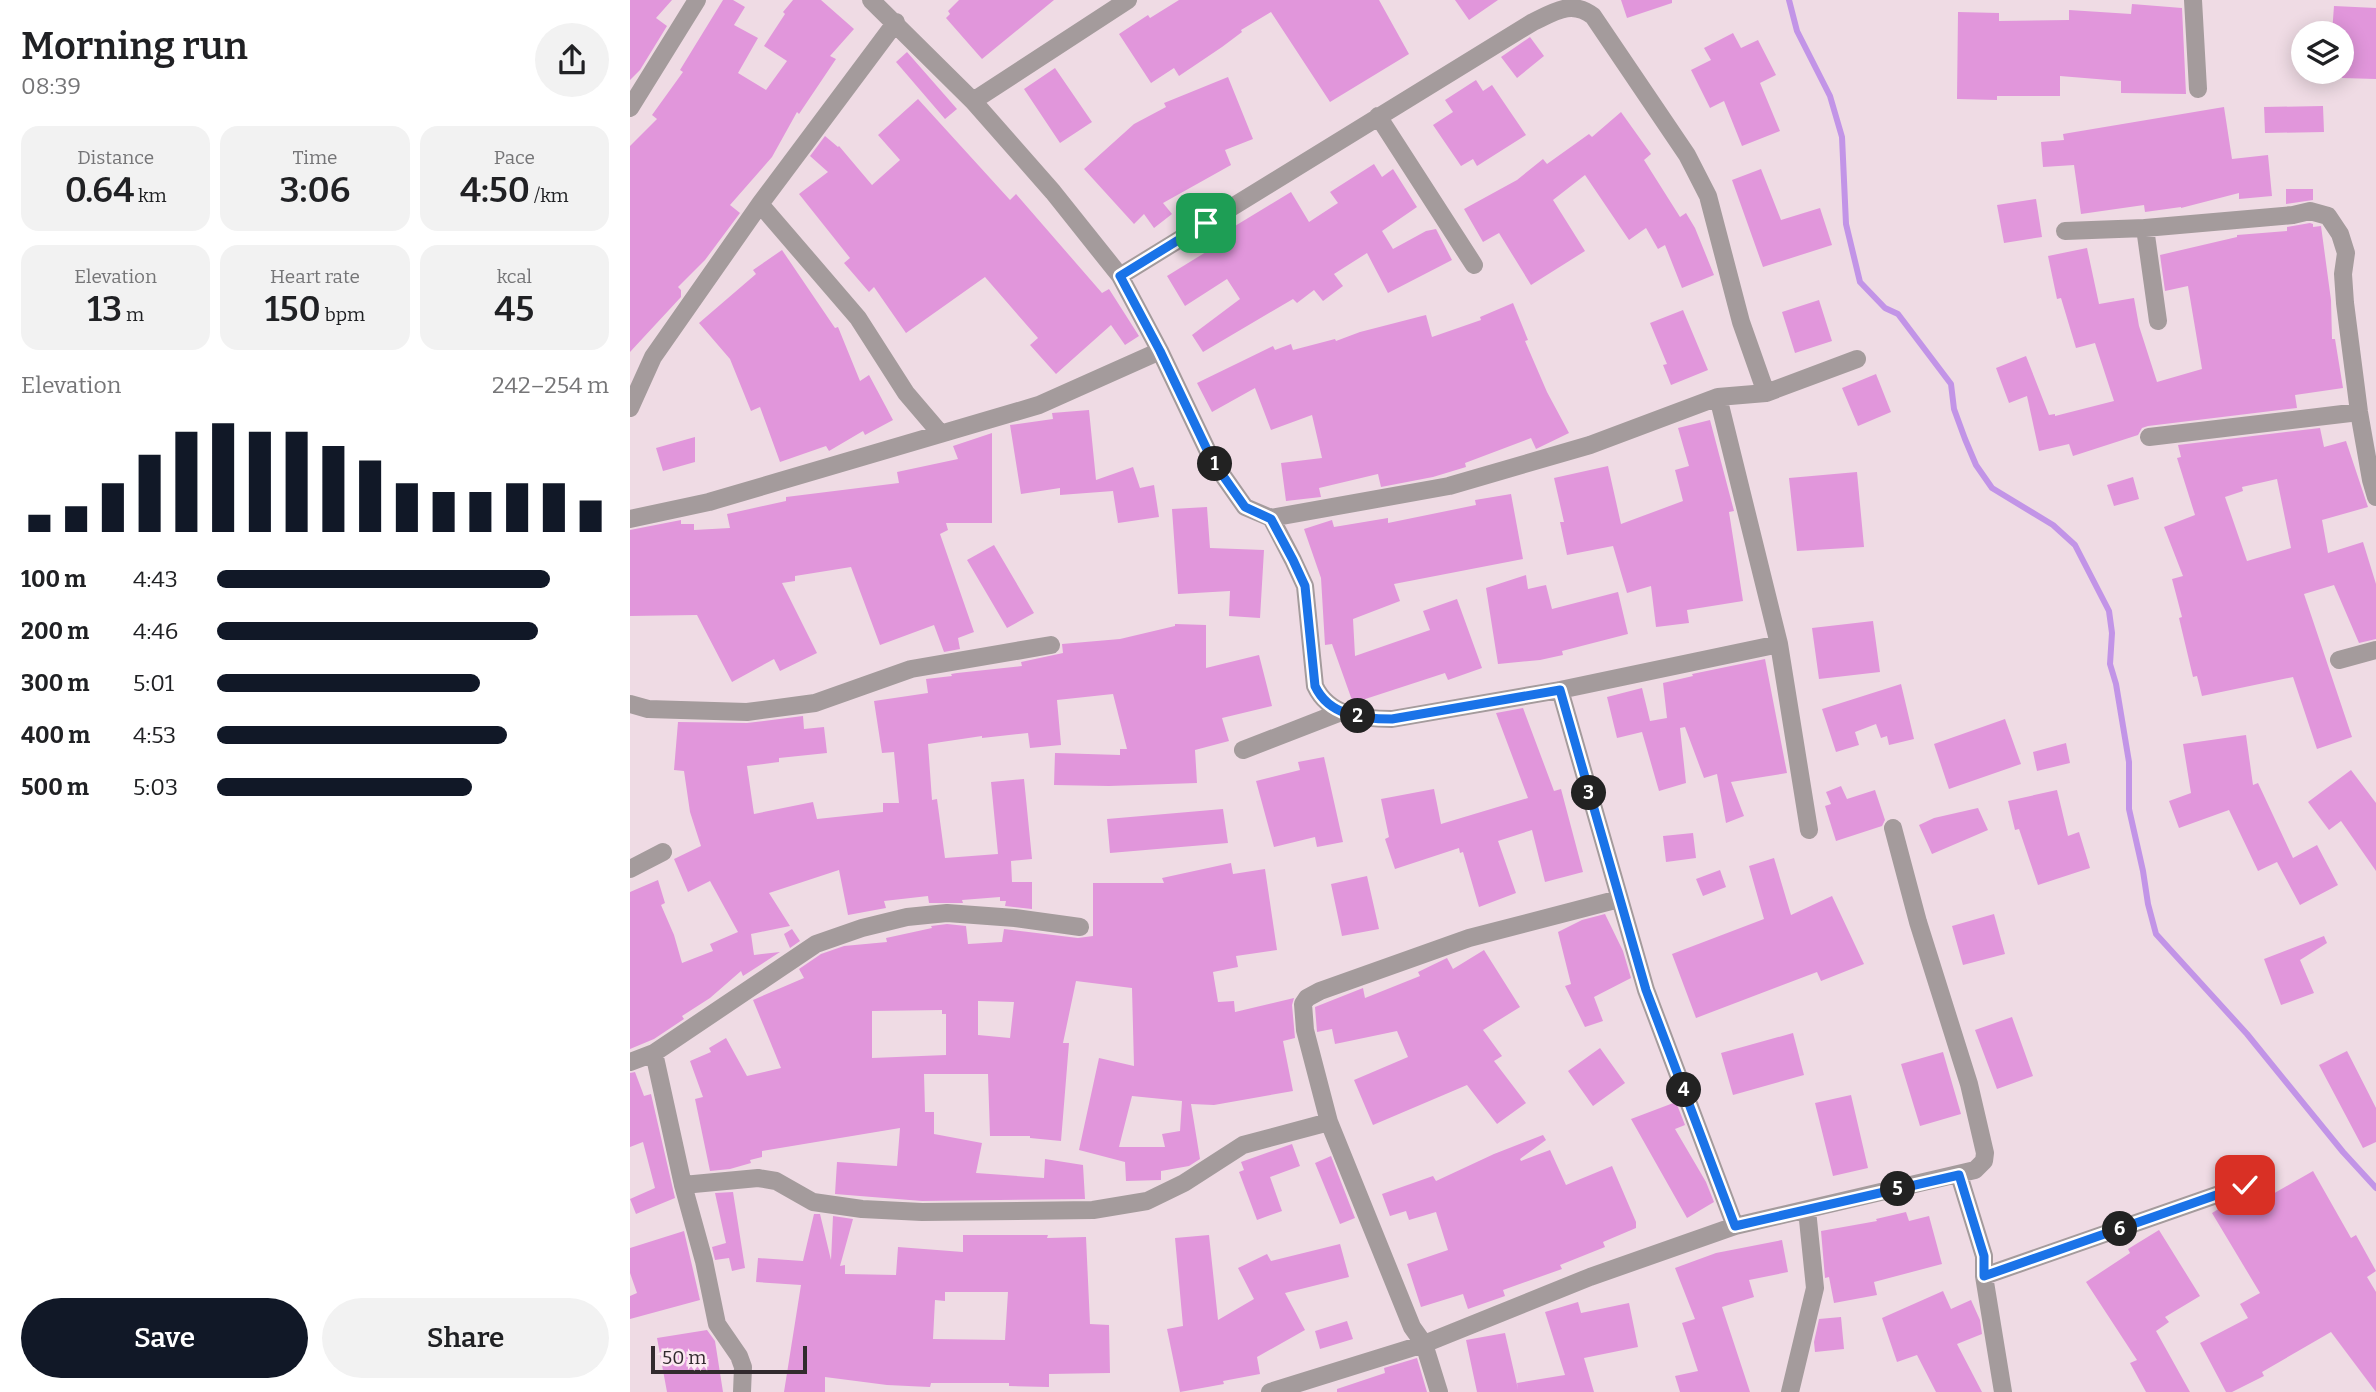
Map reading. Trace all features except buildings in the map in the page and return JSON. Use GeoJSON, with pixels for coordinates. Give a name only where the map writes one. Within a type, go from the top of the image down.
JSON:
{"type":"FeatureCollection","features":[{"type":"Feature","properties":{"kind":"street"},"geometry":{"type":"LineString","coordinates":[[630,108],[697,0]]}},
{"type":"Feature","properties":{"kind":"street"},"geometry":{"type":"LineString","coordinates":[[871,0],[973,101],[1053,192],[1120,276],[1160,351],[1212,460],[1245,507],[1271,519],[1449,486],[1590,445],[1718,397],[1766,393],[1857,359]]}},
{"type":"Feature","properties":{"kind":"street"},"geometry":{"type":"LineString","coordinates":[[973,101],[1128,0]]}},
{"type":"Feature","properties":{"kind":"street"},"geometry":{"type":"LineString","coordinates":[[2193,0],[2198,89]]}},
{"type":"Feature","properties":{"kind":"street"},"geometry":{"type":"LineString","coordinates":[[1120,276],[1533,22],[1578,3],[1593,16],[1687,155],[1708,196],[1741,322],[1766,393]]}},
{"type":"Feature","properties":{"kind":"street"},"geometry":{"type":"LineString","coordinates":[[630,408],[653,357],[760,204],[895,22]]}},
{"type":"Feature","properties":{"kind":"street"},"geometry":{"type":"LineString","coordinates":[[1378,116],[1474,265]]}},
{"type":"Feature","properties":{"kind":"street"},"geometry":{"type":"LineString","coordinates":[[760,204],[858,318],[906,393],[941,434]]}},
{"type":"Feature","properties":{"kind":"street"},"geometry":{"type":"LineString","coordinates":[[2065,231],[2145,228],[2293,215],[2310,211],[2328,216],[2340,234],[2346,253],[2343,274],[2359,412],[2376,497]]}},
{"type":"Feature","properties":{"kind":"street"},"geometry":{"type":"LineString","coordinates":[[2145,228],[2158,321]]}},
{"type":"Feature","properties":{"kind":"street"},"geometry":{"type":"LineString","coordinates":[[630,519],[709,502],[1039,405],[1160,351]]}},
{"type":"Feature","properties":{"kind":"street"},"geometry":{"type":"LineString","coordinates":[[1718,397],[1779,644],[1809,830]]}},
{"type":"Feature","properties":{"kind":"street"},"geometry":{"type":"LineString","coordinates":[[2149,438],[2359,412]]}},
{"type":"Feature","properties":{"kind":"street"},"geometry":{"type":"LineString","coordinates":[[1271,519],[1305,586],[1315,686],[1320,697],[1341,712],[1369,719],[1392,719],[1560,690],[1779,644]]}},
{"type":"Feature","properties":{"kind":"street"},"geometry":{"type":"LineString","coordinates":[[630,704],[648,709],[747,712],[815,703],[911,669],[1051,645]]}},
{"type":"Feature","properties":{"kind":"street"},"geometry":{"type":"LineString","coordinates":[[2339,660],[2376,650]]}},
{"type":"Feature","properties":{"kind":"street"},"geometry":{"type":"LineString","coordinates":[[1560,690],[1646,990],[1735,1226]]}},
{"type":"Feature","properties":{"kind":"street"},"geometry":{"type":"LineString","coordinates":[[1243,750],[1341,712]]}},
{"type":"Feature","properties":{"kind":"street"},"geometry":{"type":"LineString","coordinates":[[1270,1392],[1423,1344],[1590,1277],[1735,1226],[1975,1170],[1983,1161],[1982,1140],[1969,1084],[1918,922],[1893,828]]}},
{"type":"Feature","properties":{"kind":"street"},"geometry":{"type":"LineString","coordinates":[[630,869],[663,852]]}},
{"type":"Feature","properties":{"kind":"street"},"geometry":{"type":"LineString","coordinates":[[1439,1392],[1423,1344],[1412,1327],[1329,1122],[1305,1030],[1303,1004],[1320,991],[1469,938],[1619,899]]}},
{"type":"Feature","properties":{"kind":"street"},"geometry":{"type":"LineString","coordinates":[[630,1062],[654,1053],[816,944],[862,928],[907,917],[947,913],[1015,918],[1080,927]]}},
{"type":"Feature","properties":{"kind":"street"},"geometry":{"type":"LineString","coordinates":[[654,1053],[683,1185],[704,1261],[716,1324],[739,1356],[743,1367],[742,1392]]}},
{"type":"Feature","properties":{"kind":"street"},"geometry":{"type":"LineString","coordinates":[[683,1185],[758,1178],[776,1181],[813,1202],[862,1209],[922,1212],[1093,1210],[1147,1201],[1184,1183],[1243,1146],[1329,1122]]}},
{"type":"Feature","properties":{"kind":"street"},"geometry":{"type":"LineString","coordinates":[[1959,1175],[1984,1256],[1984,1276],[2003,1392]]}},
{"type":"Feature","properties":{"kind":"street"},"geometry":{"type":"LineString","coordinates":[[1984,1276],[2245,1185]]}},
{"type":"Feature","properties":{"kind":"street"},"geometry":{"type":"LineString","coordinates":[[1790,1392],[1815,1288],[1807,1210]]}},
{"type":"Feature","properties":{"kind":"waterway"},"geometry":{"type":"LineString","coordinates":[[1789,0],[1797,31],[1830,96],[1842,137],[1846,224],[1860,282],[1885,308],[1898,314],[1951,384],[1954,409],[1965,439],[1976,465],[1992,488],[2053,525],[2075,545],[2109,611],[2112,633],[2110,664],[2129,762],[2129,809],[2156,934],[2247,1034],[2343,1152],[2376,1188]]}},
{"type":"Feature","properties":{"kind":"route"},"geometry":{"type":"LineString","coordinates":[[1206,223],[1120,276],[1160,351],[1212,460],[1245,507],[1271,519],[1293,560],[1305,586],[1315,686],[1320,697],[1341,712],[1369,719],[1392,719],[1560,690],[1646,990],[1735,1226],[1959,1175],[1984,1256],[1984,1276],[2245,1185]]}}]}
